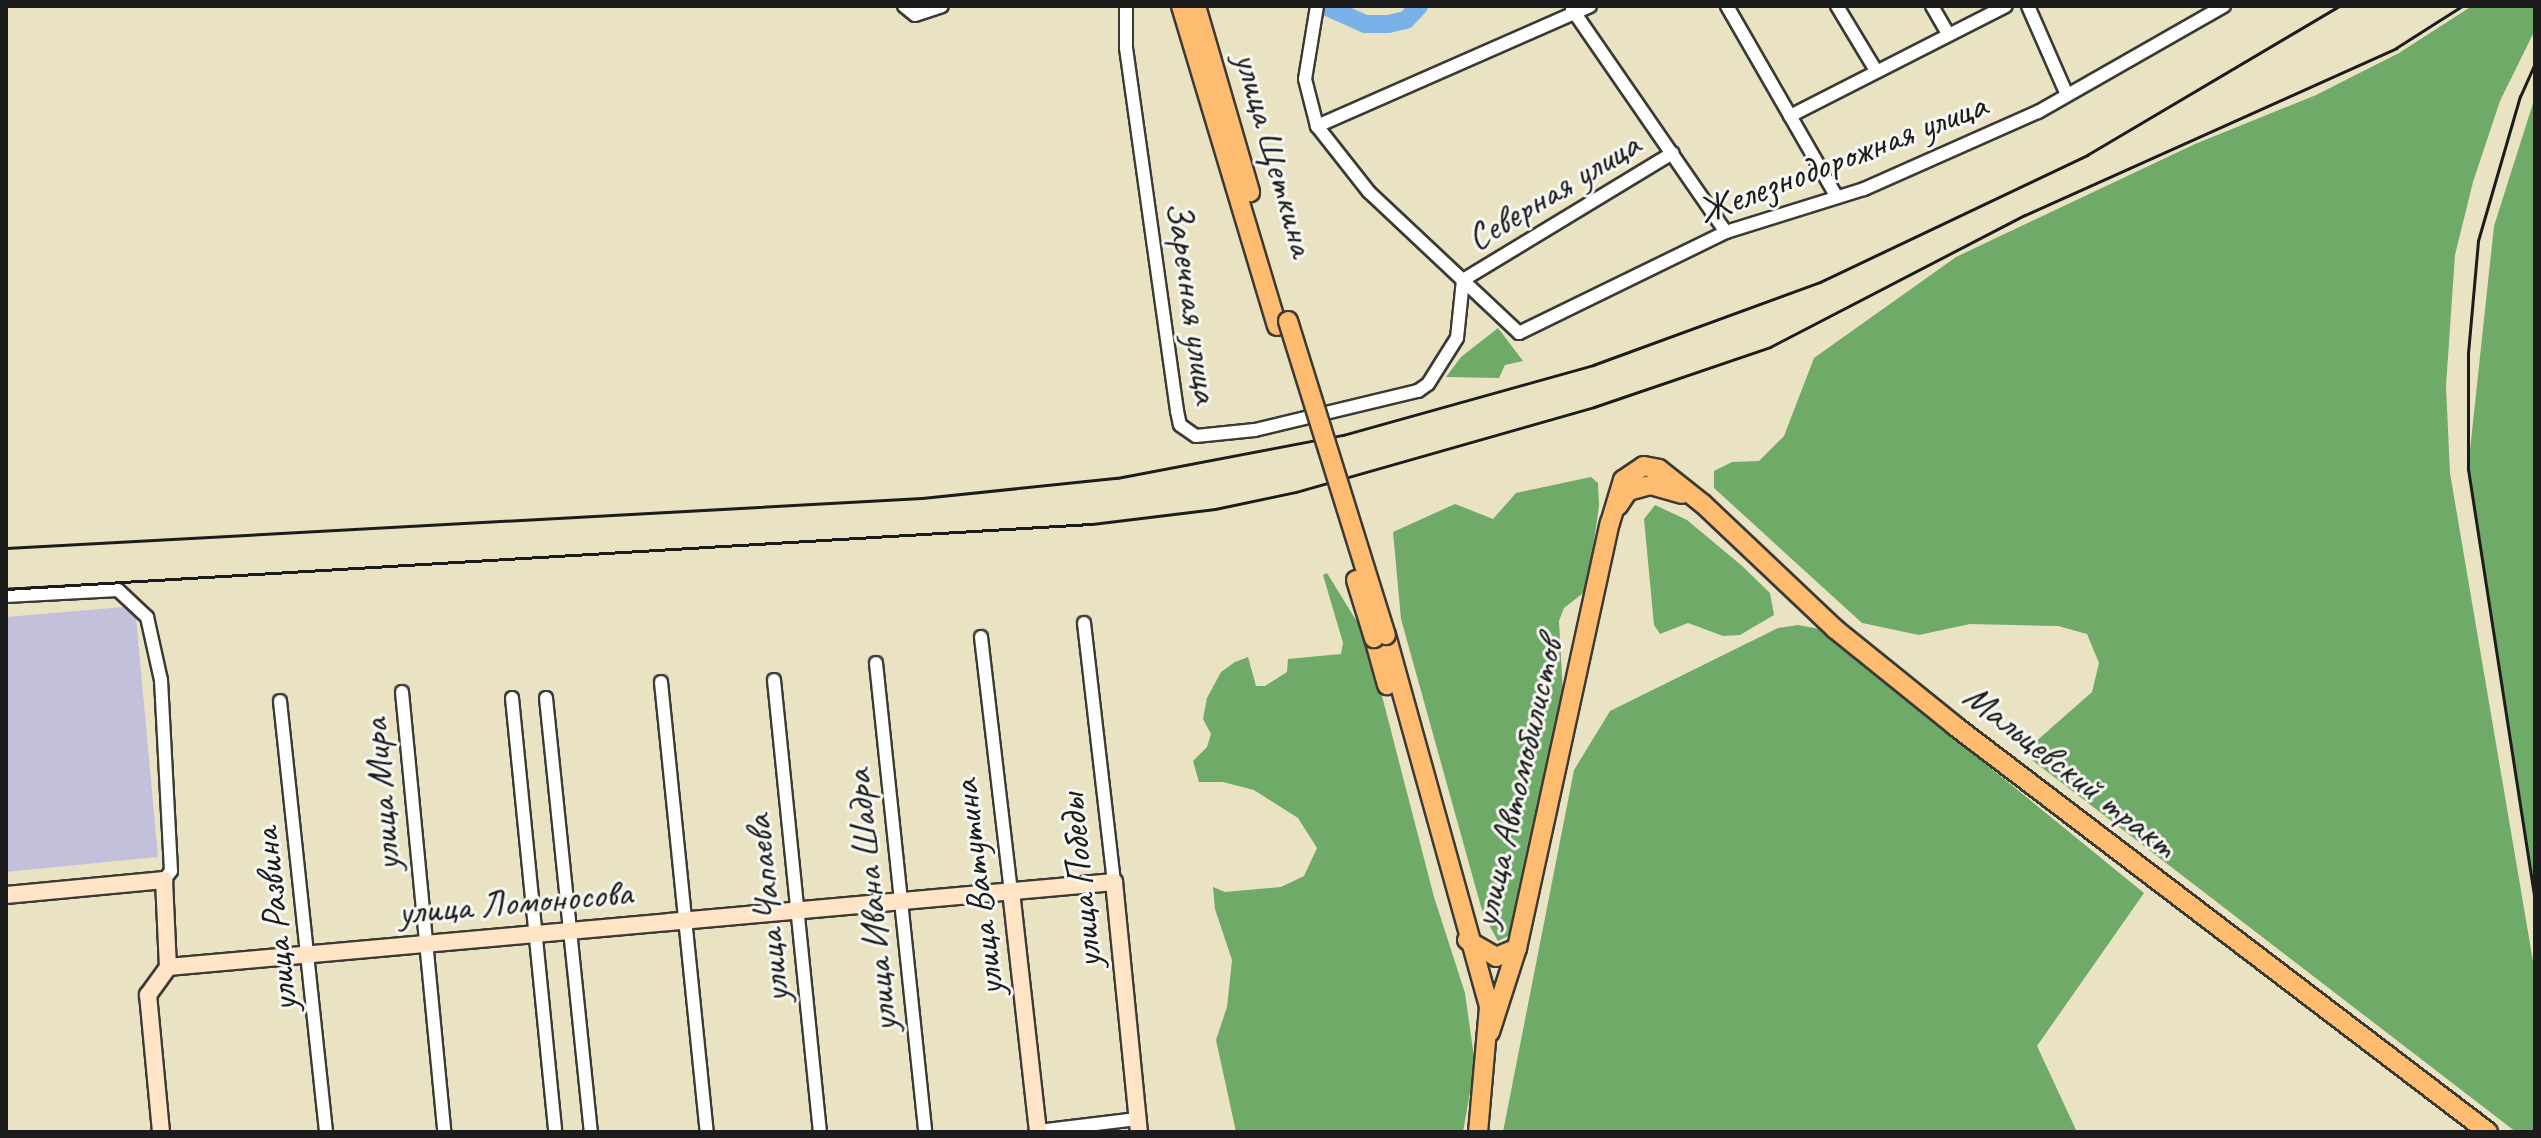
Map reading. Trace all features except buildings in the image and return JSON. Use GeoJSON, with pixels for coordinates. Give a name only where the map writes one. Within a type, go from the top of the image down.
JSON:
{"type":"FeatureCollection","features":[{"type":"Feature","properties":{"kind":"main road"},"geometry":{"type":"LineString","coordinates":[[1181,6],[1380,636],[1467,940]]}},
{"type":"Feature","properties":{"kind":"main road","name":"улица Щеткина"},"geometry":{"type":"LineString","coordinates":[[1196,6],[1282,323]]}},
{"type":"Feature","properties":{"kind":"main road","name":"Мальцевский тракт"},"geometry":{"type":"LineString","coordinates":[[1610,523],[1628,482],[1670,483],[1703,504],[1835,629],[1955,726],[2488,1132]]}},
{"type":"Feature","properties":{"kind":"main road","name":"улица Автомобилистов"},"geometry":{"type":"LineString","coordinates":[[1467,940],[1496,957],[1517,948],[1610,523]]}},
{"type":"Feature","properties":{"kind":"main road"},"geometry":{"type":"LineString","coordinates":[[1380,636],[1460,945],[1490,1032]]}},
{"type":"Feature","properties":{"kind":"main road","name":"улица Автомобилистов"},"geometry":{"type":"LineString","coordinates":[[1467,940],[1489,1007],[1490,1032],[1478,1132]]}},
{"type":"Feature","properties":{"kind":"main road"},"geometry":{"type":"LineString","coordinates":[[1490,1032],[1517,948]]}},
{"type":"Feature","properties":{"kind":"street"},"geometry":{"type":"LineString","coordinates":[[904,6],[915,15],[942,6]]}},
{"type":"Feature","properties":{"kind":"street"},"geometry":{"type":"LineString","coordinates":[[1317,6],[1305,79],[1317,126],[1369,192],[1463,280]]}},
{"type":"Feature","properties":{"kind":"street"},"geometry":{"type":"LineString","coordinates":[[1317,126],[1572,9],[1590,6]]}},
{"type":"Feature","properties":{"kind":"street"},"geometry":{"type":"LineString","coordinates":[[1727,6],[1837,197]]}},
{"type":"Feature","properties":{"kind":"street"},"geometry":{"type":"LineString","coordinates":[[1837,6],[1875,69]]}},
{"type":"Feature","properties":{"kind":"street"},"geometry":{"type":"LineString","coordinates":[[1932,6],[1948,34]]}},
{"type":"Feature","properties":{"kind":"street"},"geometry":{"type":"LineString","coordinates":[[1790,116],[1875,69],[2006,6]]}},
{"type":"Feature","properties":{"kind":"street"},"geometry":{"type":"LineString","coordinates":[[2028,6],[2067,95]]}},
{"type":"Feature","properties":{"kind":"street","name":"Железнодорожная улица"},"geometry":{"type":"LineString","coordinates":[[1463,280],[1519,333],[1726,232],[1837,197],[2067,95],[2224,6]]}},
{"type":"Feature","properties":{"kind":"street","name":"Заречная улица"},"geometry":{"type":"LineString","coordinates":[[1126,7],[1126,48],[1140,159],[1177,411],[1187,433],[1211,437],[1255,430],[1418,391],[1428,384],[1457,338],[1463,280]]}},
{"type":"Feature","properties":{"kind":"street"},"geometry":{"type":"LineString","coordinates":[[1572,9],[1726,232]]}},
{"type":"Feature","properties":{"kind":"street","name":"Северная улица"},"geometry":{"type":"LineString","coordinates":[[1463,280],[1673,153]]}},
{"type":"Feature","properties":{"kind":"street"},"geometry":{"type":"LineString","coordinates":[[6,596],[118,590],[147,617],[162,696],[171,871],[164,880],[168,967],[148,995],[161,1132]]}},
{"type":"Feature","properties":{"kind":"street","name":"улица Победы"},"geometry":{"type":"LineString","coordinates":[[1084,623],[1138,1126]]}},
{"type":"Feature","properties":{"kind":"street","name":"улица Ватутина"},"geometry":{"type":"LineString","coordinates":[[981,637],[1038,1132]]}},
{"type":"Feature","properties":{"kind":"street","name":"улица Ивана Шадра"},"geometry":{"type":"LineString","coordinates":[[876,663],[925,1132]]}},
{"type":"Feature","properties":{"kind":"street","name":"улица Чапаева"},"geometry":{"type":"LineString","coordinates":[[774,680],[820,1132]]}},
{"type":"Feature","properties":{"kind":"street"},"geometry":{"type":"LineString","coordinates":[[661,682],[707,1132]]}},
{"type":"Feature","properties":{"kind":"street","name":"улица Мира"},"geometry":{"type":"LineString","coordinates":[[402,692],[444,1132]]}},
{"type":"Feature","properties":{"kind":"street"},"geometry":{"type":"LineString","coordinates":[[512,698],[538,933],[555,1132]]}},
{"type":"Feature","properties":{"kind":"street"},"geometry":{"type":"LineString","coordinates":[[546,698],[573,929],[591,1132]]}},
{"type":"Feature","properties":{"kind":"street","name":"улица Развина"},"geometry":{"type":"LineString","coordinates":[[280,701],[326,1132]]}},
{"type":"Feature","properties":{"kind":"street"},"geometry":{"type":"LineString","coordinates":[[6,895],[164,880]]}},
{"type":"Feature","properties":{"kind":"street","name":"улица Ломоносова"},"geometry":{"type":"LineString","coordinates":[[168,967],[1114,882]]}},
{"type":"Feature","properties":{"kind":"street"},"geometry":{"type":"LineString","coordinates":[[1031,1132],[1138,1126]]}},
{"type":"Feature","properties":{"kind":"shaded area"},"geometry":{"type":"Polygon","coordinates":[[[135,606],[158,857],[6,872],[6,617],[135,606]]]}},
{"type":"Feature","properties":{"kind":"green space"},"geometry":{"type":"Polygon","coordinates":[[[2472,6],[2535,6],[2535,30],[2500,101],[2473,182],[2455,255],[2446,386],[2450,473],[2535,973],[2535,1132],[2516,1132],[2032,760],[2033,744],[2092,692],[2099,663],[2087,634],[2058,626],[1970,624],[1919,635],[1862,623],[1714,488],[1714,471],[1732,462],[1759,461],[1784,436],[1814,358],[1956,257],[2195,144],[2316,95],[2399,53],[2472,6]]]}},
{"type":"Feature","properties":{"kind":"green space"},"geometry":{"type":"Polygon","coordinates":[[[2535,97],[2535,895],[2468,469],[2494,226],[2535,97]]]}},
{"type":"Feature","properties":{"kind":"green space"},"geometry":{"type":"Polygon","coordinates":[[[1498,328],[1523,361],[1505,365],[1499,378],[1446,377],[1461,357],[1498,328]]]}},
{"type":"Feature","properties":{"kind":"green space"},"geometry":{"type":"Polygon","coordinates":[[[1591,477],[1598,483],[1599,506],[1587,590],[1564,608],[1559,621],[1563,695],[1514,933],[1498,941],[1483,914],[1401,619],[1393,532],[1455,504],[1493,519],[1516,493],[1591,477]]]}},
{"type":"Feature","properties":{"kind":"green space"},"geometry":{"type":"Polygon","coordinates":[[[1655,505],[1687,520],[1741,565],[1770,593],[1774,615],[1740,635],[1723,636],[1688,623],[1660,634],[1654,625],[1644,519],[1655,505]]]}},
{"type":"Feature","properties":{"kind":"green space"},"geometry":{"type":"Polygon","coordinates":[[[1327,573],[1367,638],[1434,897],[1465,993],[1475,1064],[1463,1132],[1236,1132],[1216,1040],[1227,1007],[1232,960],[1215,909],[1213,887],[1225,892],[1281,887],[1304,876],[1317,848],[1298,818],[1254,790],[1223,782],[1199,782],[1193,761],[1207,747],[1211,734],[1203,719],[1207,698],[1221,672],[1248,657],[1256,686],[1265,686],[1287,672],[1288,659],[1341,654],[1343,643],[1323,575],[1327,573]]]}},
{"type":"Feature","properties":{"kind":"green space"},"geometry":{"type":"Polygon","coordinates":[[[1798,625],[1820,629],[2144,893],[2037,1046],[2077,1132],[1503,1132],[1574,770],[1610,711],[1778,628],[1798,625]]]}},
{"type":"Feature","properties":{"kind":"waterway"},"geometry":{"type":"LineString","coordinates":[[1325,6],[1365,24],[1406,20],[1419,6]]}},
{"type":"Feature","properties":{"kind":"railway"},"geometry":{"type":"LineString","coordinates":[[6,548],[922,498],[1117,478],[1343,435],[1593,365],[1820,282],[2087,155],[2339,6]]}},
{"type":"Feature","properties":{"kind":"railway"},"geometry":{"type":"LineString","coordinates":[[6,589],[1092,524],[1215,509],[1296,492],[1594,407],[1770,347],[2025,215],[2396,48],[2462,6]]}},
{"type":"Feature","properties":{"kind":"railway"},"geometry":{"type":"LineString","coordinates":[[2535,63],[2520,96],[2478,241],[2468,352],[2468,469],[2535,904]]}}]}
